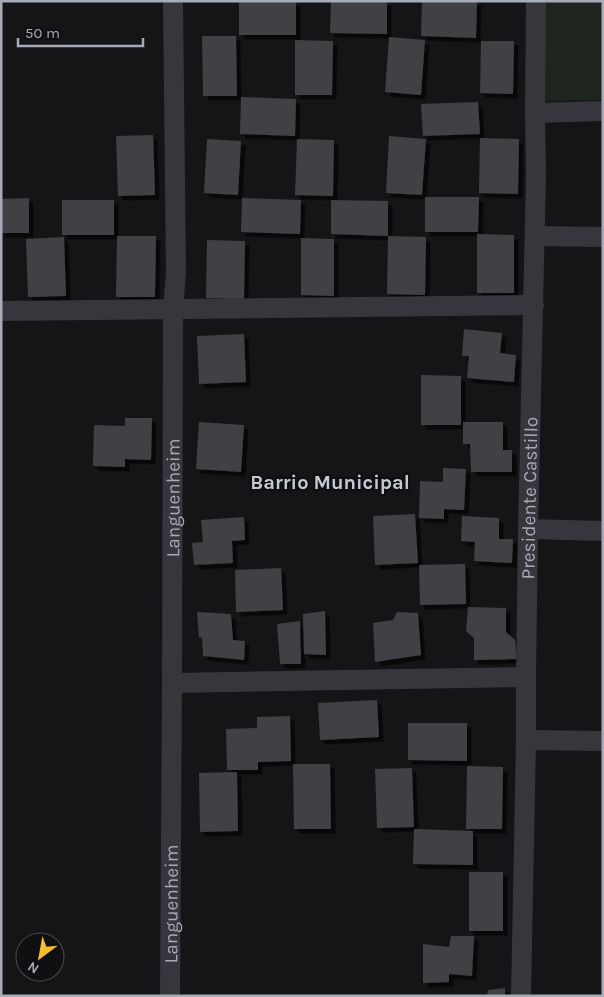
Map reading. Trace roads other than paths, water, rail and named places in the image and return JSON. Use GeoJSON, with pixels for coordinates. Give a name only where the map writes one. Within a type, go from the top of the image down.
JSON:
{"type":"FeatureCollection","features":[{"type":"Feature","properties":{"kind":"street","name":"Languenheim"},"geometry":{"type":"LineString","coordinates":[[170,996],[173,309],[176,273],[173,1]]}},
{"type":"Feature","properties":{"kind":"street","name":"Presidente Castillo"},"geometry":{"type":"LineString","coordinates":[[521,996],[528,529],[536,174],[536,1]]}},
{"type":"Feature","properties":{"kind":"street"},"geometry":{"type":"LineString","coordinates":[[535,113],[603,111]]}},
{"type":"Feature","properties":{"kind":"street"},"geometry":{"type":"LineString","coordinates":[[535,236],[603,237]]}},
{"type":"Feature","properties":{"kind":"street"},"geometry":{"type":"LineString","coordinates":[[1,311],[534,305]]}},
{"type":"Feature","properties":{"kind":"street"},"geometry":{"type":"LineString","coordinates":[[528,529],[603,530]]}},
{"type":"Feature","properties":{"kind":"street"},"geometry":{"type":"LineString","coordinates":[[172,683],[526,677]]}},
{"type":"Feature","properties":{"kind":"street"},"geometry":{"type":"LineString","coordinates":[[526,740],[603,741]]}},
{"type":"Feature","properties":{"kind":"district","name":"Barrio Municipal"},"geometry":{"type":"Point","coordinates":[330,482]}}]}
